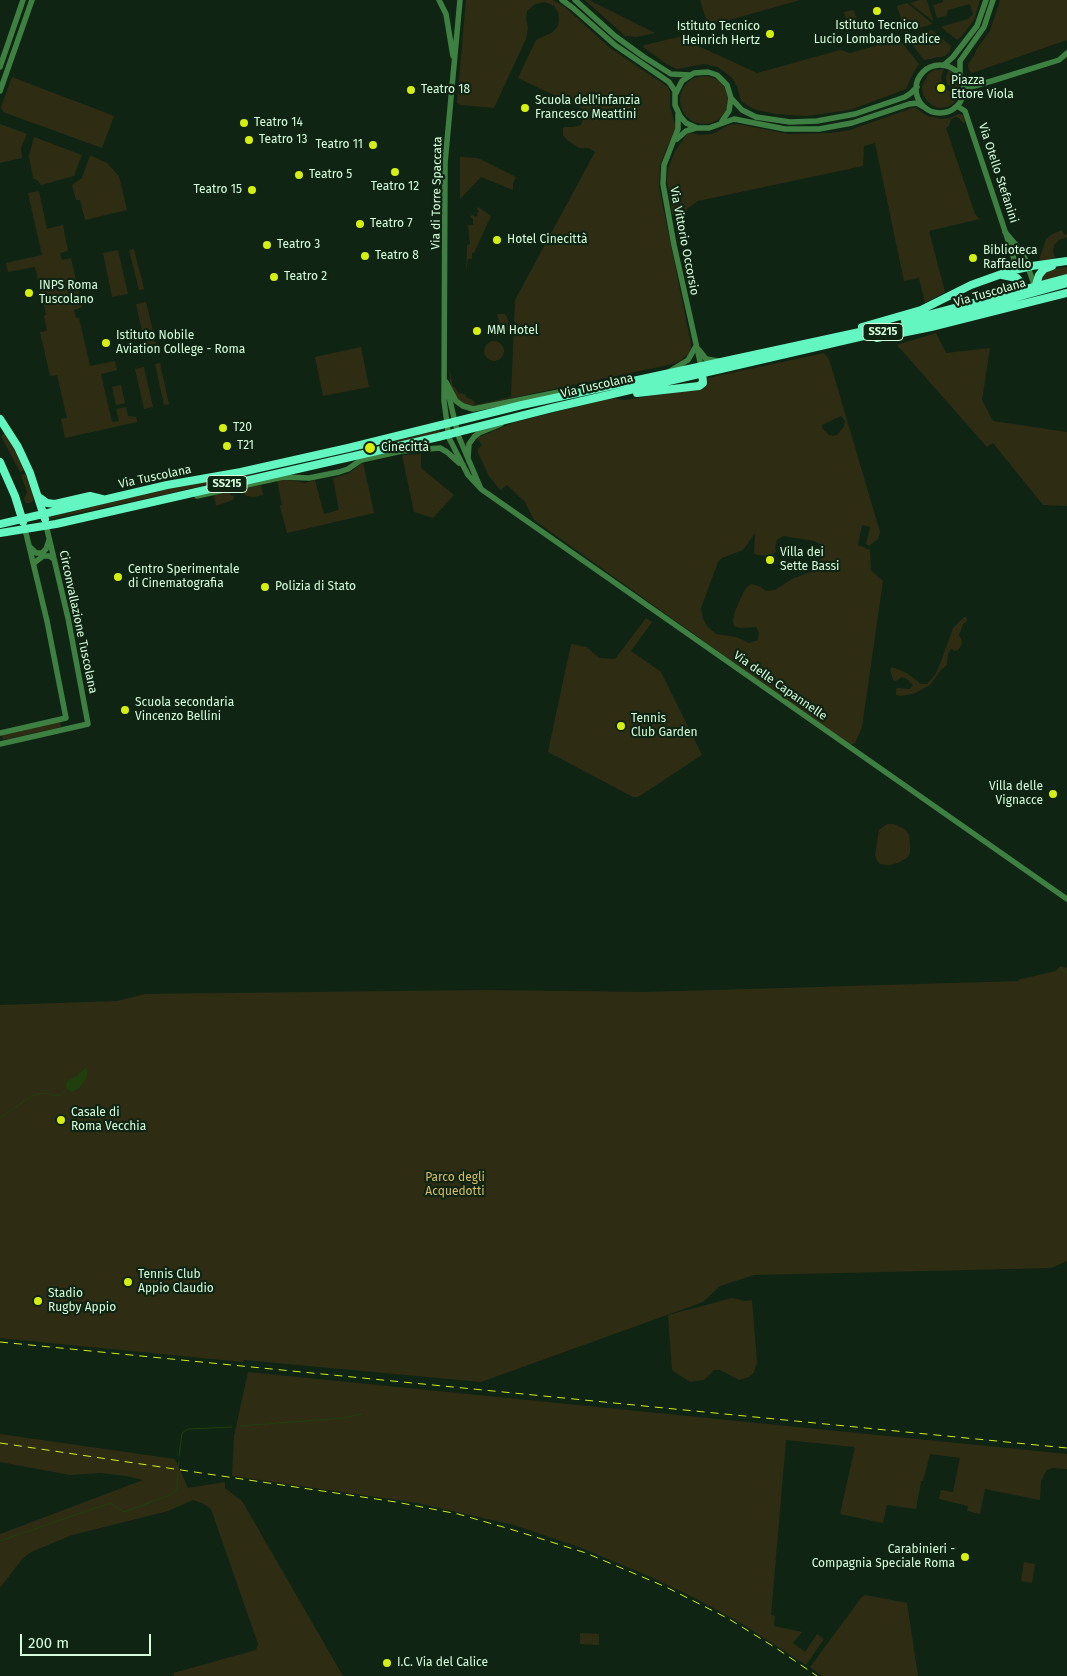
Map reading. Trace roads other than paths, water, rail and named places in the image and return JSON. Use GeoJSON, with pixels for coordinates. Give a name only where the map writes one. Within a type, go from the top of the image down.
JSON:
{"type":"FeatureCollection","features":[{"type":"Feature","properties":{"kind":"main road","name":"Via Tuscolana"},"geometry":{"type":"LineString","coordinates":[[812,341],[914,312],[971,284],[1000,274],[1028,266],[1063,262]]}},
{"type":"Feature","properties":{"kind":"main road"},"geometry":{"type":"LineString","coordinates":[[1047,298],[1040,295],[1034,287],[1038,277],[1043,270],[1063,262]]}},
{"type":"Feature","properties":{"kind":"main road"},"geometry":{"type":"LineString","coordinates":[[1000,274],[1014,276],[1022,283],[1026,296],[1021,304]]}},
{"type":"Feature","properties":{"kind":"main road","name":"Via Tuscolana"},"geometry":{"type":"LineString","coordinates":[[702,370],[723,361],[962,310],[1067,278]]}},
{"type":"Feature","properties":{"kind":"main road","name":"Via Tuscolana"},"geometry":{"type":"LineString","coordinates":[[22,519],[167,485],[241,472],[348,448],[449,421],[667,373],[702,370],[804,351],[1067,283]]}},
{"type":"Feature","properties":{"kind":"main road"},"geometry":{"type":"LineString","coordinates":[[804,351],[840,347],[931,327],[1067,293]]}},
{"type":"Feature","properties":{"kind":"main road","name":"Via Tuscolana"},"geometry":{"type":"LineString","coordinates":[[25,529],[457,432],[607,396],[698,386],[703,384],[702,370]]}},
{"type":"Feature","properties":{"kind":"main road"},"geometry":{"type":"LineString","coordinates":[[0,419],[20,452],[40,498],[46,525]]}},
{"type":"Feature","properties":{"kind":"main road"},"geometry":{"type":"LineString","coordinates":[[0,462],[15,496],[25,529]]}},
{"type":"Feature","properties":{"kind":"main road"},"geometry":{"type":"LineString","coordinates":[[40,498],[53,504],[90,496],[106,499]]}},
{"type":"Feature","properties":{"kind":"main road","name":"SS215"},"geometry":{"type":"LineString","coordinates":[[0,524],[22,519]]}},
{"type":"Feature","properties":{"kind":"main road","name":"SS215"},"geometry":{"type":"LineString","coordinates":[[0,533],[25,529]]}},
{"type":"Feature","properties":{"kind":"street"},"geometry":{"type":"LineString","coordinates":[[0,67],[23,0]]}},
{"type":"Feature","properties":{"kind":"street"},"geometry":{"type":"LineString","coordinates":[[0,91],[32,0]]}},
{"type":"Feature","properties":{"kind":"street"},"geometry":{"type":"LineString","coordinates":[[439,0],[446,14],[454,64]]}},
{"type":"Feature","properties":{"kind":"street"},"geometry":{"type":"LineString","coordinates":[[562,0],[574,8],[615,45],[669,82],[674,89],[677,110],[683,120],[697,128]]}},
{"type":"Feature","properties":{"kind":"street"},"geometry":{"type":"LineString","coordinates":[[575,0],[615,36],[672,74],[690,75],[703,72],[717,75],[727,85],[731,98],[742,110],[756,117],[787,122],[817,122],[855,114],[905,97],[912,93],[925,70],[933,66],[944,65],[951,67],[960,75]]}},
{"type":"Feature","properties":{"kind":"street"},"geometry":{"type":"LineString","coordinates":[[944,65],[953,57],[978,26],[990,1]]}},
{"type":"Feature","properties":{"kind":"street"},"geometry":{"type":"LineString","coordinates":[[675,140],[686,131],[697,128],[709,128],[734,119],[785,129],[815,129],[852,123],[910,103],[917,103],[932,111],[941,113],[949,111],[957,106],[962,98],[964,85],[959,65],[961,59],[984,26],[990,1]]}},
{"type":"Feature","properties":{"kind":"street","name":"Via di Torre Spaccata"},"geometry":{"type":"LineString","coordinates":[[449,421],[445,380],[445,163],[461,2]]}},
{"type":"Feature","properties":{"kind":"street"},"geometry":{"type":"LineString","coordinates":[[964,85],[969,87],[976,86],[1059,60],[1067,53]]}},
{"type":"Feature","properties":{"kind":"street"},"geometry":{"type":"LineString","coordinates":[[675,95],[680,84],[690,75]]}},
{"type":"Feature","properties":{"kind":"street"},"geometry":{"type":"LineString","coordinates":[[916,87],[918,98],[924,106]]}},
{"type":"Feature","properties":{"kind":"street"},"geometry":{"type":"LineString","coordinates":[[720,123],[729,111],[731,98]]}},
{"type":"Feature","properties":{"kind":"street","name":"Via Otello Stefanini"},"geometry":{"type":"LineString","coordinates":[[957,106],[965,111],[1005,231],[1021,250],[1034,287]]}},
{"type":"Feature","properties":{"kind":"street","name":"Via Vittorio Occorsio"},"geometry":{"type":"LineString","coordinates":[[677,110],[678,129],[664,165],[663,184],[674,245],[702,370]]}},
{"type":"Feature","properties":{"kind":"street"},"geometry":{"type":"LineString","coordinates":[[1005,231],[1014,259],[1010,271]]}},
{"type":"Feature","properties":{"kind":"street"},"geometry":{"type":"LineString","coordinates":[[696,346],[701,355],[706,358],[723,361]]}},
{"type":"Feature","properties":{"kind":"street"},"geometry":{"type":"LineString","coordinates":[[667,373],[688,360],[696,346]]}},
{"type":"Feature","properties":{"kind":"street","name":"Via di Torre Spaccata"},"geometry":{"type":"LineString","coordinates":[[445,380],[449,421]]}},
{"type":"Feature","properties":{"kind":"street","name":"Via Tuscolana"},"geometry":{"type":"LineString","coordinates":[[445,380],[456,401],[466,407],[475,409],[559,392],[585,392]]}},
{"type":"Feature","properties":{"kind":"street"},"geometry":{"type":"LineString","coordinates":[[468,460],[469,444],[475,436],[515,418]]}},
{"type":"Feature","properties":{"kind":"street"},"geometry":{"type":"LineString","coordinates":[[449,421],[457,432],[481,489]]}},
{"type":"Feature","properties":{"kind":"street","name":"Via delle Capannelle"},"geometry":{"type":"LineString","coordinates":[[449,421],[448,434],[451,445],[468,475],[481,489],[1067,899]]}},
{"type":"Feature","properties":{"kind":"street","name":"Via Tuscolana"},"geometry":{"type":"LineString","coordinates":[[131,506],[150,506],[283,477],[309,478],[345,470],[362,459],[402,450],[413,451],[434,448],[443,450],[454,458],[468,475]]}},
{"type":"Feature","properties":{"kind":"street","name":"Circonvallazione Tuscolana"},"geometry":{"type":"LineString","coordinates":[[0,744],[88,724],[46,525]]}},
{"type":"Feature","properties":{"kind":"street"},"geometry":{"type":"LineString","coordinates":[[0,733],[66,718],[34,562],[25,529]]}},
{"type":"Feature","properties":{"kind":"street"},"geometry":{"type":"LineString","coordinates":[[30,548],[36,553],[42,553],[46,549],[50,538]]}},
{"type":"Feature","properties":{"kind":"street"},"geometry":{"type":"LineString","coordinates":[[34,562],[43,556],[54,558]]}},
{"type":"Feature","properties":{"kind":"waterway"},"geometry":{"type":"LineString","coordinates":[[1061,969],[1067,973]]}},
{"type":"Feature","properties":{"kind":"waterway"},"geometry":{"type":"LineString","coordinates":[[0,1118],[33,1095],[44,1093],[59,1096],[68,1088]]}},
{"type":"Feature","properties":{"kind":"waterway"},"geometry":{"type":"LineString","coordinates":[[240,1426],[343,1418],[362,1414]]}},
{"type":"Feature","properties":{"kind":"waterway"},"geometry":{"type":"LineString","coordinates":[[179,1456],[182,1433],[188,1429],[232,1427]]}},
{"type":"Feature","properties":{"kind":"waterway"},"geometry":{"type":"LineString","coordinates":[[178,1467],[179,1462]]}},
{"type":"Feature","properties":{"kind":"waterway"},"geometry":{"type":"LineString","coordinates":[[0,1541],[110,1503],[124,1512],[170,1495],[177,1489],[178,1473]]}},
{"type":"Feature","properties":{"kind":"railway"},"geometry":{"type":"LineString","coordinates":[[0,1342],[1067,1448]]}},
{"type":"Feature","properties":{"kind":"railway"},"geometry":{"type":"LineString","coordinates":[[0,1443],[396,1502],[458,1514],[586,1553],[666,1587],[729,1619],[817,1676]]}},
{"type":"Feature","properties":{"kind":"place","name":"Istituto Tecnico Lucio Lombardo Radice"},"geometry":{"type":"Point","coordinates":[877,11]}},
{"type":"Feature","properties":{"kind":"place","name":"Istituto Tecnico Heinrich Hertz"},"geometry":{"type":"Point","coordinates":[770,34]}},
{"type":"Feature","properties":{"kind":"place","name":"Piazza Ettore Viola"},"geometry":{"type":"Point","coordinates":[941,88]}},
{"type":"Feature","properties":{"kind":"place","name":"Teatro 18"},"geometry":{"type":"Point","coordinates":[411,90]}},
{"type":"Feature","properties":{"kind":"place","name":"Scuola dell'infanzia Francesco Meattini"},"geometry":{"type":"Point","coordinates":[525,108]}},
{"type":"Feature","properties":{"kind":"place","name":"Teatro 14"},"geometry":{"type":"Point","coordinates":[244,123]}},
{"type":"Feature","properties":{"kind":"place","name":"Teatro 13"},"geometry":{"type":"Point","coordinates":[249,140]}},
{"type":"Feature","properties":{"kind":"place","name":"Teatro 11"},"geometry":{"type":"Point","coordinates":[373,145]}},
{"type":"Feature","properties":{"kind":"place","name":"Teatro 12"},"geometry":{"type":"Point","coordinates":[395,172]}},
{"type":"Feature","properties":{"kind":"place","name":"Teatro 5"},"geometry":{"type":"Point","coordinates":[299,175]}},
{"type":"Feature","properties":{"kind":"place","name":"Teatro 15"},"geometry":{"type":"Point","coordinates":[252,190]}},
{"type":"Feature","properties":{"kind":"place","name":"Teatro 7"},"geometry":{"type":"Point","coordinates":[360,224]}},
{"type":"Feature","properties":{"kind":"place","name":"Hotel Cinecittà"},"geometry":{"type":"Point","coordinates":[497,240]}},
{"type":"Feature","properties":{"kind":"place","name":"Teatro 3"},"geometry":{"type":"Point","coordinates":[267,245]}},
{"type":"Feature","properties":{"kind":"place","name":"Teatro 8"},"geometry":{"type":"Point","coordinates":[365,256]}},
{"type":"Feature","properties":{"kind":"place","name":"Biblioteca Raffaello"},"geometry":{"type":"Point","coordinates":[973,258]}},
{"type":"Feature","properties":{"kind":"place","name":"Teatro 2"},"geometry":{"type":"Point","coordinates":[274,277]}},
{"type":"Feature","properties":{"kind":"place","name":"INPS Roma Tuscolano"},"geometry":{"type":"Point","coordinates":[29,293]}},
{"type":"Feature","properties":{"kind":"place","name":"MM Hotel"},"geometry":{"type":"Point","coordinates":[477,331]}},
{"type":"Feature","properties":{"kind":"place","name":"Istituto Nobile Aviation College - Roma"},"geometry":{"type":"Point","coordinates":[106,343]}},
{"type":"Feature","properties":{"kind":"place","name":"T20"},"geometry":{"type":"Point","coordinates":[223,428]}},
{"type":"Feature","properties":{"kind":"place","name":"T21"},"geometry":{"type":"Point","coordinates":[227,446]}},
{"type":"Feature","properties":{"kind":"place","name":"Cinecittà"},"geometry":{"type":"Point","coordinates":[370,448]}},
{"type":"Feature","properties":{"kind":"place","name":"Villa dei Sette Bassi"},"geometry":{"type":"Point","coordinates":[770,560]}},
{"type":"Feature","properties":{"kind":"place","name":"Centro Sperimentale di Cinematografia"},"geometry":{"type":"Point","coordinates":[118,577]}},
{"type":"Feature","properties":{"kind":"place","name":"Polizia di Stato"},"geometry":{"type":"Point","coordinates":[265,587]}},
{"type":"Feature","properties":{"kind":"place","name":"Scuola secondaria Vincenzo Bellini"},"geometry":{"type":"Point","coordinates":[125,710]}},
{"type":"Feature","properties":{"kind":"place","name":"Tennis Club Garden"},"geometry":{"type":"Point","coordinates":[621,726]}},
{"type":"Feature","properties":{"kind":"place","name":"Villa delle Vignacce"},"geometry":{"type":"Point","coordinates":[1053,794]}},
{"type":"Feature","properties":{"kind":"place","name":"Casale di Roma Vecchia"},"geometry":{"type":"Point","coordinates":[61,1120]}},
{"type":"Feature","properties":{"kind":"place","name":"Tennis Club Appio Claudio"},"geometry":{"type":"Point","coordinates":[128,1282]}},
{"type":"Feature","properties":{"kind":"place","name":"Stadio Rugby Appio"},"geometry":{"type":"Point","coordinates":[38,1301]}},
{"type":"Feature","properties":{"kind":"place","name":"Carabinieri - Compagnia Speciale Roma"},"geometry":{"type":"Point","coordinates":[965,1557]}},
{"type":"Feature","properties":{"kind":"place","name":"I.C. Via del Calice"},"geometry":{"type":"Point","coordinates":[387,1663]}},
{"type":"Feature","properties":{"kind":"park label","name":"Parco degli Acquedotti"},"geometry":{"type":"Point","coordinates":[455,1185]}}]}
